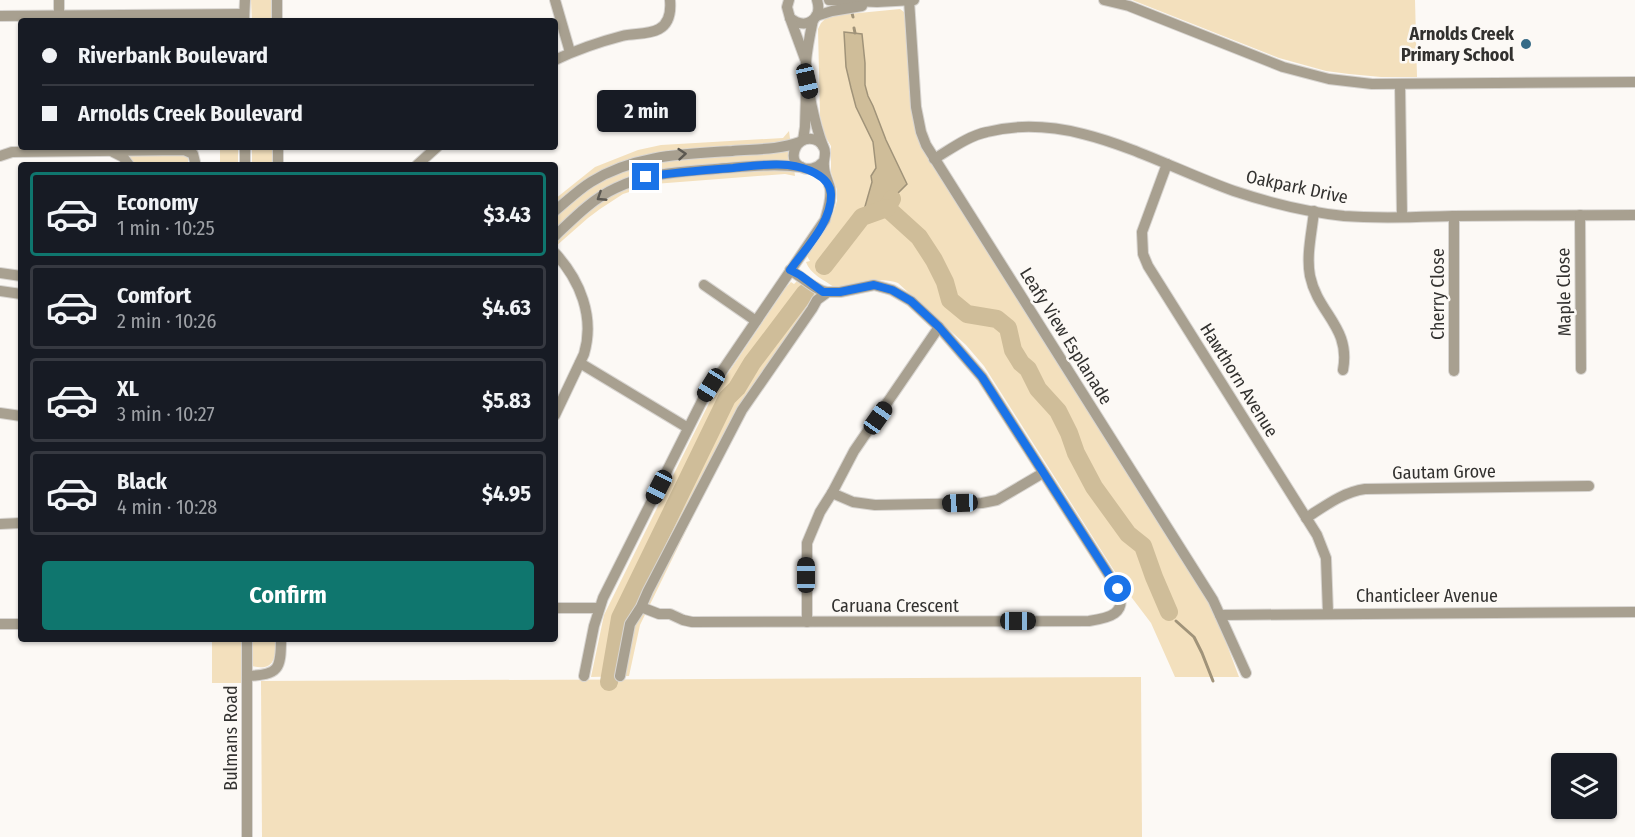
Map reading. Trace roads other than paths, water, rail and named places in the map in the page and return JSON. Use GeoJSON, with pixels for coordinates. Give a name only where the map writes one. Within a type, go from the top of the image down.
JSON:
{"type":"FeatureCollection","features":[{"type":"Feature","properties":{"kind":"street"},"geometry":{"type":"LineString","coordinates":[[59,0],[59,16]]}},
{"type":"Feature","properties":{"kind":"street"},"geometry":{"type":"LineString","coordinates":[[0,16],[244,18],[245,0]]}},
{"type":"Feature","properties":{"kind":"street"},"geometry":{"type":"LineString","coordinates":[[276,0],[278,18]]}},
{"type":"Feature","properties":{"kind":"street"},"geometry":{"type":"LineString","coordinates":[[555,0],[570,52]]}},
{"type":"Feature","properties":{"kind":"street"},"geometry":{"type":"LineString","coordinates":[[558,58],[570,52],[624,35],[659,29],[669,16],[670,0]]}},
{"type":"Feature","properties":{"kind":"street"},"geometry":{"type":"LineString","coordinates":[[789,0],[787,7],[790,18],[806,62]]}},
{"type":"Feature","properties":{"kind":"street"},"geometry":{"type":"LineString","coordinates":[[807,81],[824,147],[825,157],[816,169],[804,169],[794,158],[795,149],[805,129],[806,62],[814,18],[819,8],[817,0]]}},
{"type":"Feature","properties":{"kind":"street"},"geometry":{"type":"LineString","coordinates":[[829,0],[877,2],[914,0]]}},
{"type":"Feature","properties":{"kind":"street","name":"Leafy View Esplanade"},"geometry":{"type":"LineString","coordinates":[[909,0],[918,121],[926,145],[1213,600],[1246,673]]}},
{"type":"Feature","properties":{"kind":"street"},"geometry":{"type":"LineString","coordinates":[[1104,0],[1128,6],[1283,67],[1329,79],[1366,84],[1635,82]]}},
{"type":"Feature","properties":{"kind":"street"},"geometry":{"type":"LineString","coordinates":[[790,18],[805,24],[832,11],[877,2]]}},
{"type":"Feature","properties":{"kind":"street"},"geometry":{"type":"LineString","coordinates":[[1401,84],[1402,218]]}},
{"type":"Feature","properties":{"kind":"street","name":"Oakpark Drive"},"geometry":{"type":"LineString","coordinates":[[934,159],[972,136],[987,132],[1032,127],[1059,128],[1089,134],[1271,202],[1345,216],[1402,218],[1635,215]]}},
{"type":"Feature","properties":{"kind":"street"},"geometry":{"type":"LineString","coordinates":[[558,208],[591,181],[628,164],[663,156],[777,148],[812,139],[824,147]]}},
{"type":"Feature","properties":{"kind":"street"},"geometry":{"type":"LineString","coordinates":[[0,156],[12,152],[184,150],[193,154],[195,162]]}},
{"type":"Feature","properties":{"kind":"street"},"geometry":{"type":"LineString","coordinates":[[420,162],[434,150]]}},
{"type":"Feature","properties":{"kind":"street"},"geometry":{"type":"LineString","coordinates":[[110,151],[118,154],[126,162]]}},
{"type":"Feature","properties":{"kind":"street"},"geometry":{"type":"LineString","coordinates":[[584,676],[599,608],[688,428],[711,385],[825,220],[831,195],[823,162]]}},
{"type":"Feature","properties":{"kind":"street","name":"Hawthorn Avenue"},"geometry":{"type":"LineString","coordinates":[[1167,164],[1142,232],[1143,254],[1148,266],[1317,536],[1326,558],[1328,613]]}},
{"type":"Feature","properties":{"kind":"street"},"geometry":{"type":"LineString","coordinates":[[558,233],[600,196],[646,177],[763,165],[785,165],[815,173],[828,184]]}},
{"type":"Feature","properties":{"kind":"street"},"geometry":{"type":"LineString","coordinates":[[1314,211],[1309,261],[1310,275],[1319,301],[1343,340],[1345,360],[1343,370]]}},
{"type":"Feature","properties":{"kind":"street","name":"Maple Close"},"geometry":{"type":"LineString","coordinates":[[1580,215],[1581,369]]}},
{"type":"Feature","properties":{"kind":"street","name":"Cherry Close"},"geometry":{"type":"LineString","coordinates":[[1454,216],[1454,371]]}},
{"type":"Feature","properties":{"kind":"street"},"geometry":{"type":"LineString","coordinates":[[558,257],[573,275],[580,290],[587,325],[587,344],[558,409]]}},
{"type":"Feature","properties":{"kind":"street"},"geometry":{"type":"LineString","coordinates":[[790,270],[823,292],[840,292],[874,285],[892,290],[911,301],[939,327],[982,377],[1043,473],[997,500],[982,503],[875,505],[853,502],[831,493]]}},
{"type":"Feature","properties":{"kind":"street"},"geometry":{"type":"LineString","coordinates":[[0,273],[18,276]]}},
{"type":"Feature","properties":{"kind":"street"},"geometry":{"type":"LineString","coordinates":[[704,285],[756,321]]}},
{"type":"Feature","properties":{"kind":"street"},"geometry":{"type":"LineString","coordinates":[[0,291],[18,294]]}},
{"type":"Feature","properties":{"kind":"street"},"geometry":{"type":"LineString","coordinates":[[620,676],[630,624],[641,607],[742,410],[817,300],[828,292]]}},
{"type":"Feature","properties":{"kind":"street"},"geometry":{"type":"LineString","coordinates":[[807,622],[807,543],[820,512],[854,451],[939,327]]}},
{"type":"Feature","properties":{"kind":"street"},"geometry":{"type":"LineString","coordinates":[[580,363],[688,428]]}},
{"type":"Feature","properties":{"kind":"street"},"geometry":{"type":"LineString","coordinates":[[0,413],[18,416]]}},
{"type":"Feature","properties":{"kind":"street","name":"Caruana Crescent"},"geometry":{"type":"LineString","coordinates":[[641,607],[692,622],[1101,620],[1114,614],[1121,605],[1118,589],[1043,473]]}},
{"type":"Feature","properties":{"kind":"street","name":"Gautam Grove"},"geometry":{"type":"LineString","coordinates":[[1306,518],[1344,494],[1355,490],[1589,486]]}},
{"type":"Feature","properties":{"kind":"street"},"geometry":{"type":"LineString","coordinates":[[0,524],[18,524]]}},
{"type":"Feature","properties":{"kind":"street"},"geometry":{"type":"LineString","coordinates":[[558,608],[599,608]]}},
{"type":"Feature","properties":{"kind":"street","name":"Chanticleer Avenue"},"geometry":{"type":"LineString","coordinates":[[1220,615],[1635,612]]}},
{"type":"Feature","properties":{"kind":"street"},"geometry":{"type":"LineString","coordinates":[[0,624],[18,624]]}},
{"type":"Feature","properties":{"kind":"street","name":"Bulmans Road"},"geometry":{"type":"LineString","coordinates":[[247,642],[247,837]]}},
{"type":"Feature","properties":{"kind":"street"},"geometry":{"type":"LineString","coordinates":[[247,676],[260,676],[275,670],[281,661],[280,642]]}},
{"type":"Feature","properties":{"kind":"waterway"},"geometry":{"type":"LineString","coordinates":[[852,13],[853,17]]}},
{"type":"Feature","properties":{"kind":"waterway"},"geometry":{"type":"LineString","coordinates":[[854,28],[855,33]]}},
{"type":"Feature","properties":{"kind":"waterway"},"geometry":{"type":"LineString","coordinates":[[892,199],[887,208],[919,237],[945,282],[950,300],[967,314],[997,319],[1008,328],[1013,350],[1028,369],[1038,389],[1058,411],[1094,487],[1128,534],[1143,546],[1169,612]]}},
{"type":"Feature","properties":{"kind":"waterway"},"geometry":{"type":"LineString","coordinates":[[824,266],[862,217],[887,208]]}},
{"type":"Feature","properties":{"kind":"waterway"},"geometry":{"type":"LineString","coordinates":[[609,682],[620,618],[727,398],[737,388],[752,363],[805,293]]}},
{"type":"Feature","properties":{"kind":"waterway"},"geometry":{"type":"LineString","coordinates":[[1176,621],[1194,637],[1213,681]]}},
{"type":"Feature","properties":{"kind":"place","name":"Arnolds Creek Primary School"},"geometry":{"type":"Point","coordinates":[1526,44]}}]}
